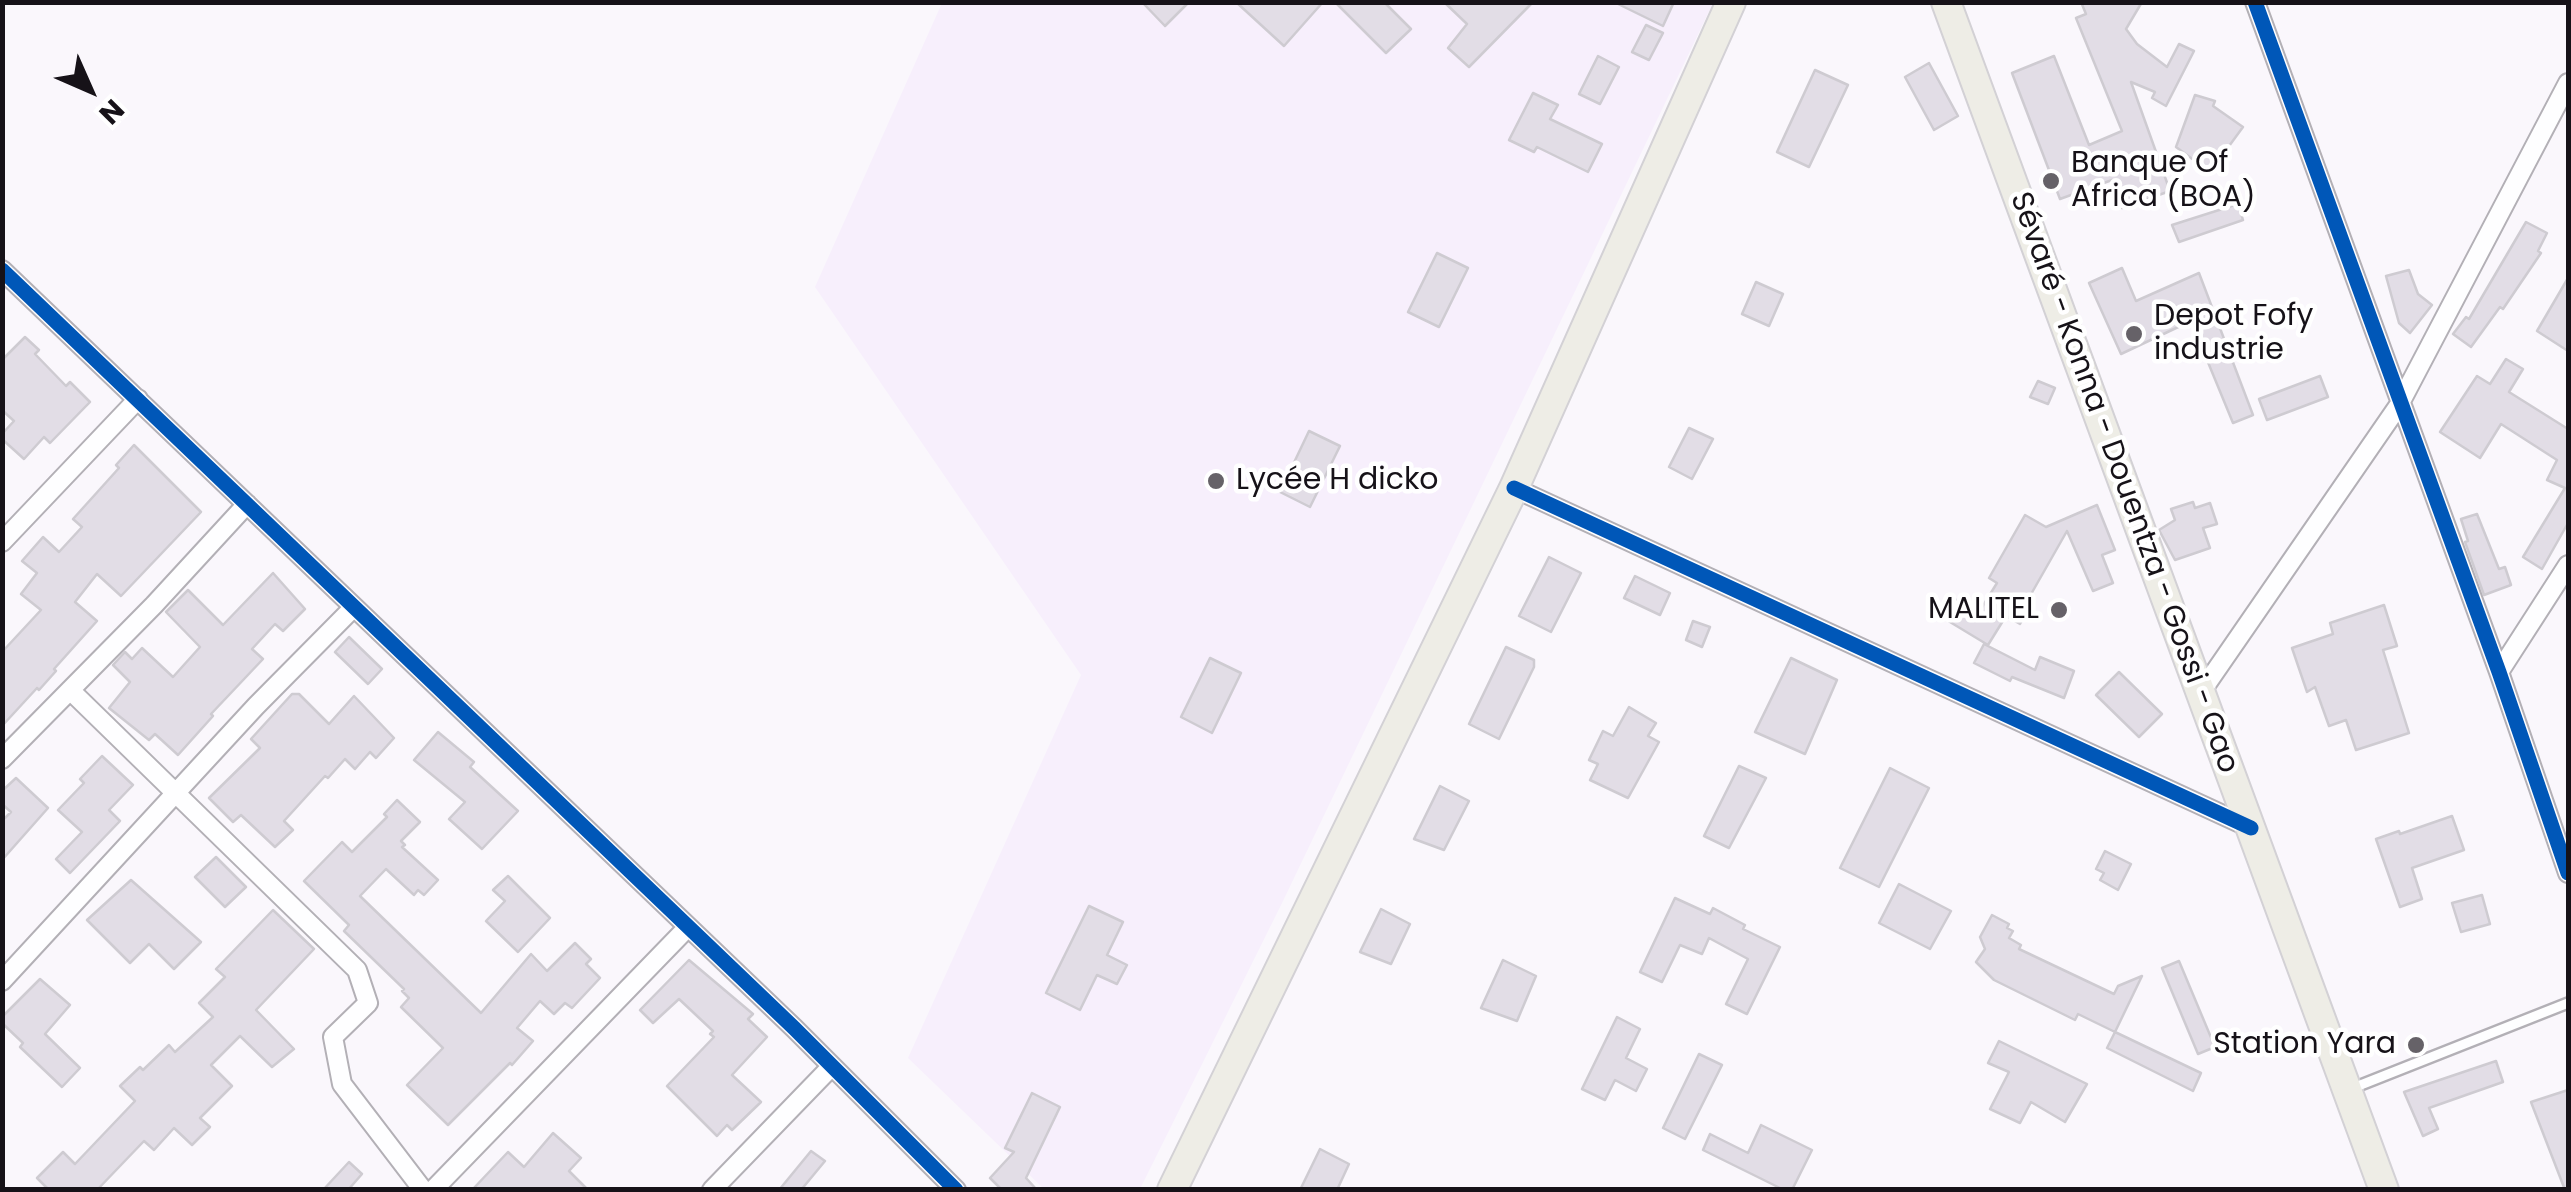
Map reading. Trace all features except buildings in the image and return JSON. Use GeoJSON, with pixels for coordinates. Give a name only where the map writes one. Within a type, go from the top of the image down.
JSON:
{"type":"FeatureCollection","features":[{"type":"Feature","properties":{"kind":"main road"},"geometry":{"type":"LineString","coordinates":[[1172,1190],[1514,488],[1732,2]]}},
{"type":"Feature","properties":{"kind":"main road","name":"Sévaré - Konna - Douentza - Gossi - Gao"},"geometry":{"type":"LineString","coordinates":[[1946,2],[2384,1190]]}},
{"type":"Feature","properties":{"kind":"street"},"geometry":{"type":"LineString","coordinates":[[2255,2],[2499,672],[2568,873]]}},
{"type":"Feature","properties":{"kind":"street"},"geometry":{"type":"LineString","coordinates":[[2201,692],[2399,404],[2568,82]]}},
{"type":"Feature","properties":{"kind":"street"},"geometry":{"type":"LineString","coordinates":[[2,270],[688,927],[956,1190]]}},
{"type":"Feature","properties":{"kind":"street"},"geometry":{"type":"LineString","coordinates":[[2,542],[138,400]]}},
{"type":"Feature","properties":{"kind":"street"},"geometry":{"type":"LineString","coordinates":[[1514,488],[2252,828]]}},
{"type":"Feature","properties":{"kind":"street"},"geometry":{"type":"LineString","coordinates":[[2,758],[247,504]]}},
{"type":"Feature","properties":{"kind":"street"},"geometry":{"type":"LineString","coordinates":[[2499,672],[2568,565]]}},
{"type":"Feature","properties":{"kind":"street"},"geometry":{"type":"LineString","coordinates":[[2,981],[256,706],[354,607]]}},
{"type":"Feature","properties":{"kind":"street"},"geometry":{"type":"LineString","coordinates":[[70,690],[357,970],[368,1003],[334,1037],[342,1084],[423,1190]]}},
{"type":"Feature","properties":{"kind":"street"},"geometry":{"type":"LineString","coordinates":[[433,1190],[688,927]]}},
{"type":"Feature","properties":{"kind":"street"},"geometry":{"type":"LineString","coordinates":[[712,1190],[832,1066]]}},
{"type":"Feature","properties":{"kind":"lane"},"geometry":{"type":"LineString","coordinates":[[2346,1090],[2568,1003]]}},
{"type":"Feature","properties":{"kind":"shaded area","name":"Lycée H dicko"},"geometry":{"type":"Polygon","coordinates":[[[942,3],[1713,3],[1283,901],[1140,1189],[1044,1189],[908,1058],[1081,675],[815,287],[942,3]]]}},
{"type":"Feature","properties":{"kind":"cycle path"},"geometry":{"type":"LineString","coordinates":[[2255,2],[2499,672],[2568,873]]}},
{"type":"Feature","properties":{"kind":"cycle path"},"geometry":{"type":"LineString","coordinates":[[2,270],[794,1028],[956,1190]]}},
{"type":"Feature","properties":{"kind":"cycle path"},"geometry":{"type":"LineString","coordinates":[[1514,488],[2251,828]]}},
{"type":"Feature","properties":{"kind":"place","name":"Banque Of Africa (BOA)"},"geometry":{"type":"Point","coordinates":[2051,181]}},
{"type":"Feature","properties":{"kind":"place","name":"Depot Fofy industrie"},"geometry":{"type":"Point","coordinates":[2134,334]}},
{"type":"Feature","properties":{"kind":"place","name":"Lycée H dicko"},"geometry":{"type":"Point","coordinates":[1216,481]}},
{"type":"Feature","properties":{"kind":"place","name":"MALITEL"},"geometry":{"type":"Point","coordinates":[2059,610]}},
{"type":"Feature","properties":{"kind":"place","name":"Station Yara"},"geometry":{"type":"Point","coordinates":[2416,1045]}}]}
